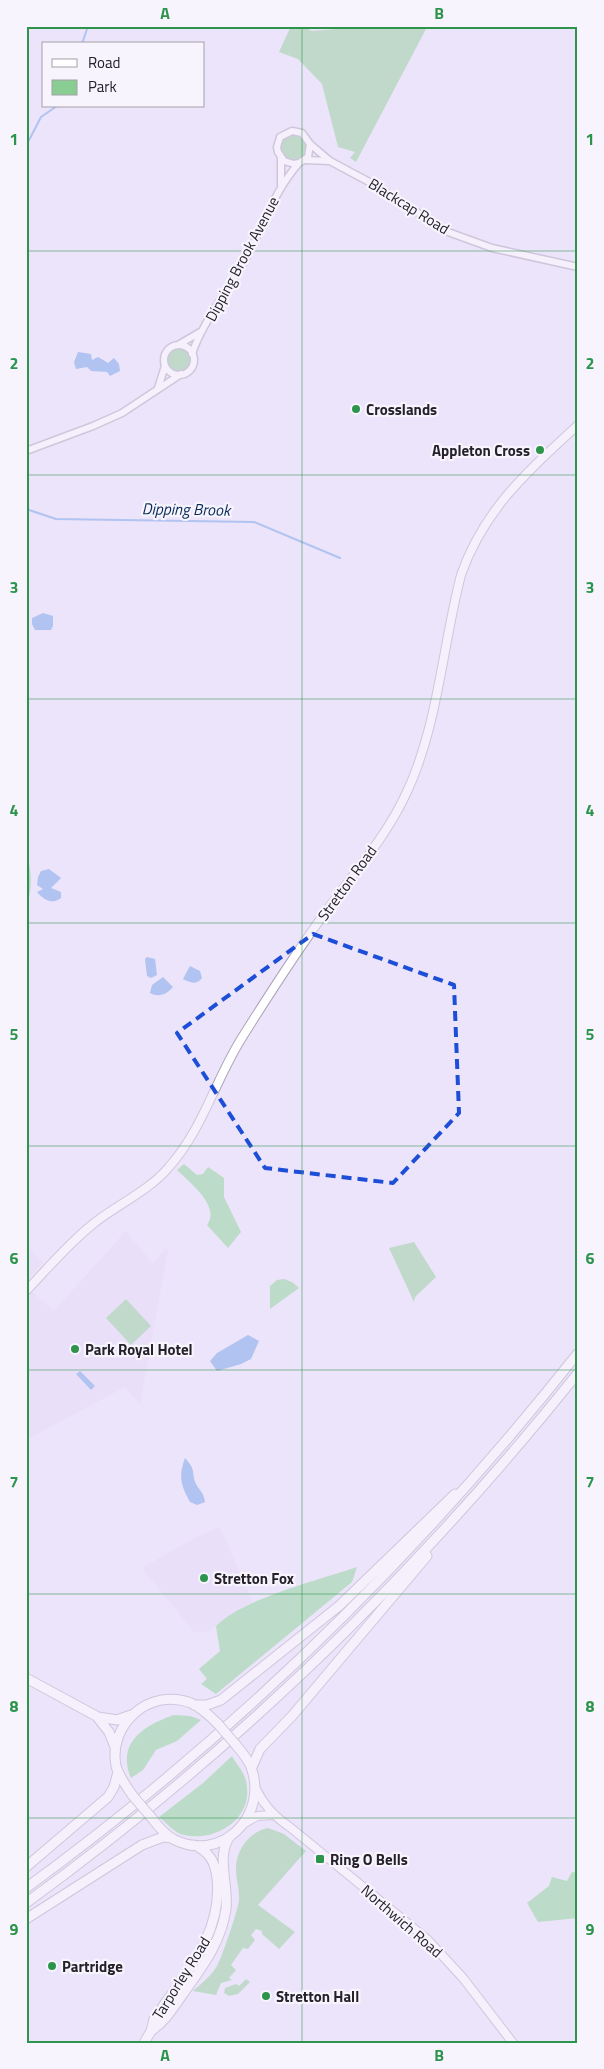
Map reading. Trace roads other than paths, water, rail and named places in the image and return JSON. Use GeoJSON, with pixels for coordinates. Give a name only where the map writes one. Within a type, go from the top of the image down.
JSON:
{"type":"FeatureCollection","features":[{"type":"Feature","properties":{"kind":"highway"},"geometry":{"type":"LineString","coordinates":[[26,1888],[147,1795],[261,1697],[380,1581],[476,1476],[578,1353]]}},
{"type":"Feature","properties":{"kind":"highway"},"geometry":{"type":"LineString","coordinates":[[26,1903],[154,1805],[265,1709],[369,1610],[460,1512],[578,1373]]}},
{"type":"Feature","properties":{"kind":"highway"},"geometry":{"type":"LineString","coordinates":[[194,1705],[210,1705],[221,1700],[333,1611],[366,1581],[443,1504],[476,1476]]}},
{"type":"Feature","properties":{"kind":"highway"},"geometry":{"type":"LineString","coordinates":[[252,1767],[256,1754],[292,1716],[441,1540],[460,1512]]}},
{"type":"Feature","properties":{"kind":"highway"},"geometry":{"type":"LineString","coordinates":[[26,1678],[98,1717],[117,1720],[160,1700],[181,1700],[194,1705],[208,1714],[236,1745],[252,1767],[256,1787],[254,1803],[245,1822],[232,1835],[215,1843],[194,1845],[168,1838],[142,1845],[26,1919]]}},
{"type":"Feature","properties":{"kind":"highway"},"geometry":{"type":"LineString","coordinates":[[115,1748],[121,1730],[133,1714]]}},
{"type":"Feature","properties":{"kind":"highway"},"geometry":{"type":"LineString","coordinates":[[26,1867],[108,1797],[116,1782],[118,1772],[115,1748],[109,1732],[98,1717]]}},
{"type":"Feature","properties":{"kind":"highway"},"geometry":{"type":"LineString","coordinates":[[118,1772],[133,1796],[168,1838]]}},
{"type":"Feature","properties":{"kind":"highway","name":"Tarporley Road"},"geometry":{"type":"LineString","coordinates":[[151,2032],[162,2024],[206,1962],[217,1941],[227,1898],[223,1852],[226,1842],[232,1835]]}},
{"type":"Feature","properties":{"kind":"highway","name":"Tarporley Road"},"geometry":{"type":"LineString","coordinates":[[144,2043],[151,2032],[154,2019],[202,1950],[214,1921],[218,1896],[214,1865],[208,1854],[194,1845]]}},
{"type":"Feature","properties":{"kind":"main road","name":"Stretton Road"},"geometry":{"type":"LineString","coordinates":[[26,1291],[91,1225],[155,1181],[170,1167],[188,1142],[238,1044],[325,912],[382,834],[405,796],[427,734],[461,575],[467,556],[479,533],[503,498],[530,469],[578,425]]}},
{"type":"Feature","properties":{"kind":"main road","name":"Northwich Road"},"geometry":{"type":"LineString","coordinates":[[256,1787],[264,1804],[274,1816],[427,1939],[463,1978],[514,2043]]}},
{"type":"Feature","properties":{"kind":"main road"},"geometry":{"type":"LineString","coordinates":[[245,1822],[257,1816],[274,1816]]}},
{"type":"Feature","properties":{"kind":"street"},"geometry":{"type":"LineString","coordinates":[[288,132],[302,133],[310,144],[310,153],[302,162],[289,163],[280,158],[278,142],[288,132]]}},
{"type":"Feature","properties":{"kind":"street","name":"Blackcap Road"},"geometry":{"type":"LineString","coordinates":[[310,144],[330,161],[373,184],[448,232],[492,248],[578,267]]}},
{"type":"Feature","properties":{"kind":"street","name":"Dipping Brook Avenue"},"geometry":{"type":"LineString","coordinates":[[280,158],[281,187]]}},
{"type":"Feature","properties":{"kind":"street","name":"Blackcap Road"},"geometry":{"type":"LineString","coordinates":[[302,162],[330,161]]}},
{"type":"Feature","properties":{"kind":"street","name":"Dipping Brook Avenue"},"geometry":{"type":"LineString","coordinates":[[192,354],[203,331],[245,260],[281,187],[302,162]]}},
{"type":"Feature","properties":{"kind":"street","name":"Dipping Brook Avenue"},"geometry":{"type":"LineString","coordinates":[[178,345],[203,331]]}},
{"type":"Feature","properties":{"kind":"street"},"geometry":{"type":"LineString","coordinates":[[26,451],[110,419],[141,401],[192,367],[192,354],[186,347],[178,345],[166,352],[164,360],[172,373],[181,374]]}},
{"type":"Feature","properties":{"kind":"street"},"geometry":{"type":"LineString","coordinates":[[157,389],[166,366]]}},
{"type":"Feature","properties":{"kind":"water"},"geometry":{"type":"Polygon","coordinates":[[[78,352],[91,354],[92,360],[98,357],[108,363],[114,358],[119,364],[120,371],[110,376],[107,372],[91,371],[87,367],[76,369],[74,362],[78,352]]]}},
{"type":"Feature","properties":{"kind":"water"},"geometry":{"type":"Polygon","coordinates":[[[43,613],[53,616],[53,626],[51,630],[35,630],[32,618],[43,613]]]}},
{"type":"Feature","properties":{"kind":"water"},"geometry":{"type":"Polygon","coordinates":[[[49,869],[61,878],[51,888],[61,892],[61,898],[54,901],[45,899],[37,892],[43,889],[37,885],[41,871],[49,869]]]}},
{"type":"Feature","properties":{"kind":"water"},"geometry":{"type":"Polygon","coordinates":[[[147,957],[155,959],[157,975],[151,978],[147,976],[145,959],[147,957]]]}},
{"type":"Feature","properties":{"kind":"water"},"geometry":{"type":"Polygon","coordinates":[[[190,966],[200,971],[202,978],[198,982],[183,979],[190,966]]]}},
{"type":"Feature","properties":{"kind":"water"},"geometry":{"type":"Polygon","coordinates":[[[163,977],[173,987],[163,994],[150,993],[152,985],[163,977]]]}},
{"type":"Feature","properties":{"kind":"water"},"geometry":{"type":"Polygon","coordinates":[[[248,1335],[259,1341],[251,1359],[217,1371],[210,1361],[217,1353],[248,1335]]]}},
{"type":"Feature","properties":{"kind":"water"},"geometry":{"type":"Polygon","coordinates":[[[80,1371],[95,1386],[91,1390],[76,1374],[80,1371]]]}},
{"type":"Feature","properties":{"kind":"water"},"geometry":{"type":"Polygon","coordinates":[[[185,1458],[191,1466],[196,1484],[203,1494],[205,1502],[197,1505],[190,1502],[184,1491],[181,1476],[185,1458]]]}},
{"type":"Feature","properties":{"kind":"waterway","name":"Dipping Brook"},"geometry":{"type":"LineString","coordinates":[[83,42],[88,26]]}},
{"type":"Feature","properties":{"kind":"waterway","name":"Dipping Brook"},"geometry":{"type":"LineString","coordinates":[[26,146],[41,117],[54,108]]}},
{"type":"Feature","properties":{"kind":"waterway","name":"Dipping Brook"},"geometry":{"type":"LineString","coordinates":[[26,509],[56,519],[254,522],[340,558]]}},
{"type":"Feature","properties":{"kind":"place","name":"Crosslands"},"geometry":{"type":"Point","coordinates":[356,409]}},
{"type":"Feature","properties":{"kind":"place","name":"Appleton Cross"},"geometry":{"type":"Point","coordinates":[540,450]}},
{"type":"Feature","properties":{"kind":"place","name":"Park Royal Hotel"},"geometry":{"type":"Point","coordinates":[75,1349]}},
{"type":"Feature","properties":{"kind":"place","name":"Stretton Fox"},"geometry":{"type":"Point","coordinates":[204,1578]}},
{"type":"Feature","properties":{"kind":"place","name":"Ring O Bells"},"geometry":{"type":"Point","coordinates":[320,1859]}},
{"type":"Feature","properties":{"kind":"place","name":"Partridge"},"geometry":{"type":"Point","coordinates":[52,1966]}},
{"type":"Feature","properties":{"kind":"place","name":"Stretton Hall"},"geometry":{"type":"Point","coordinates":[266,1996]}}]}
